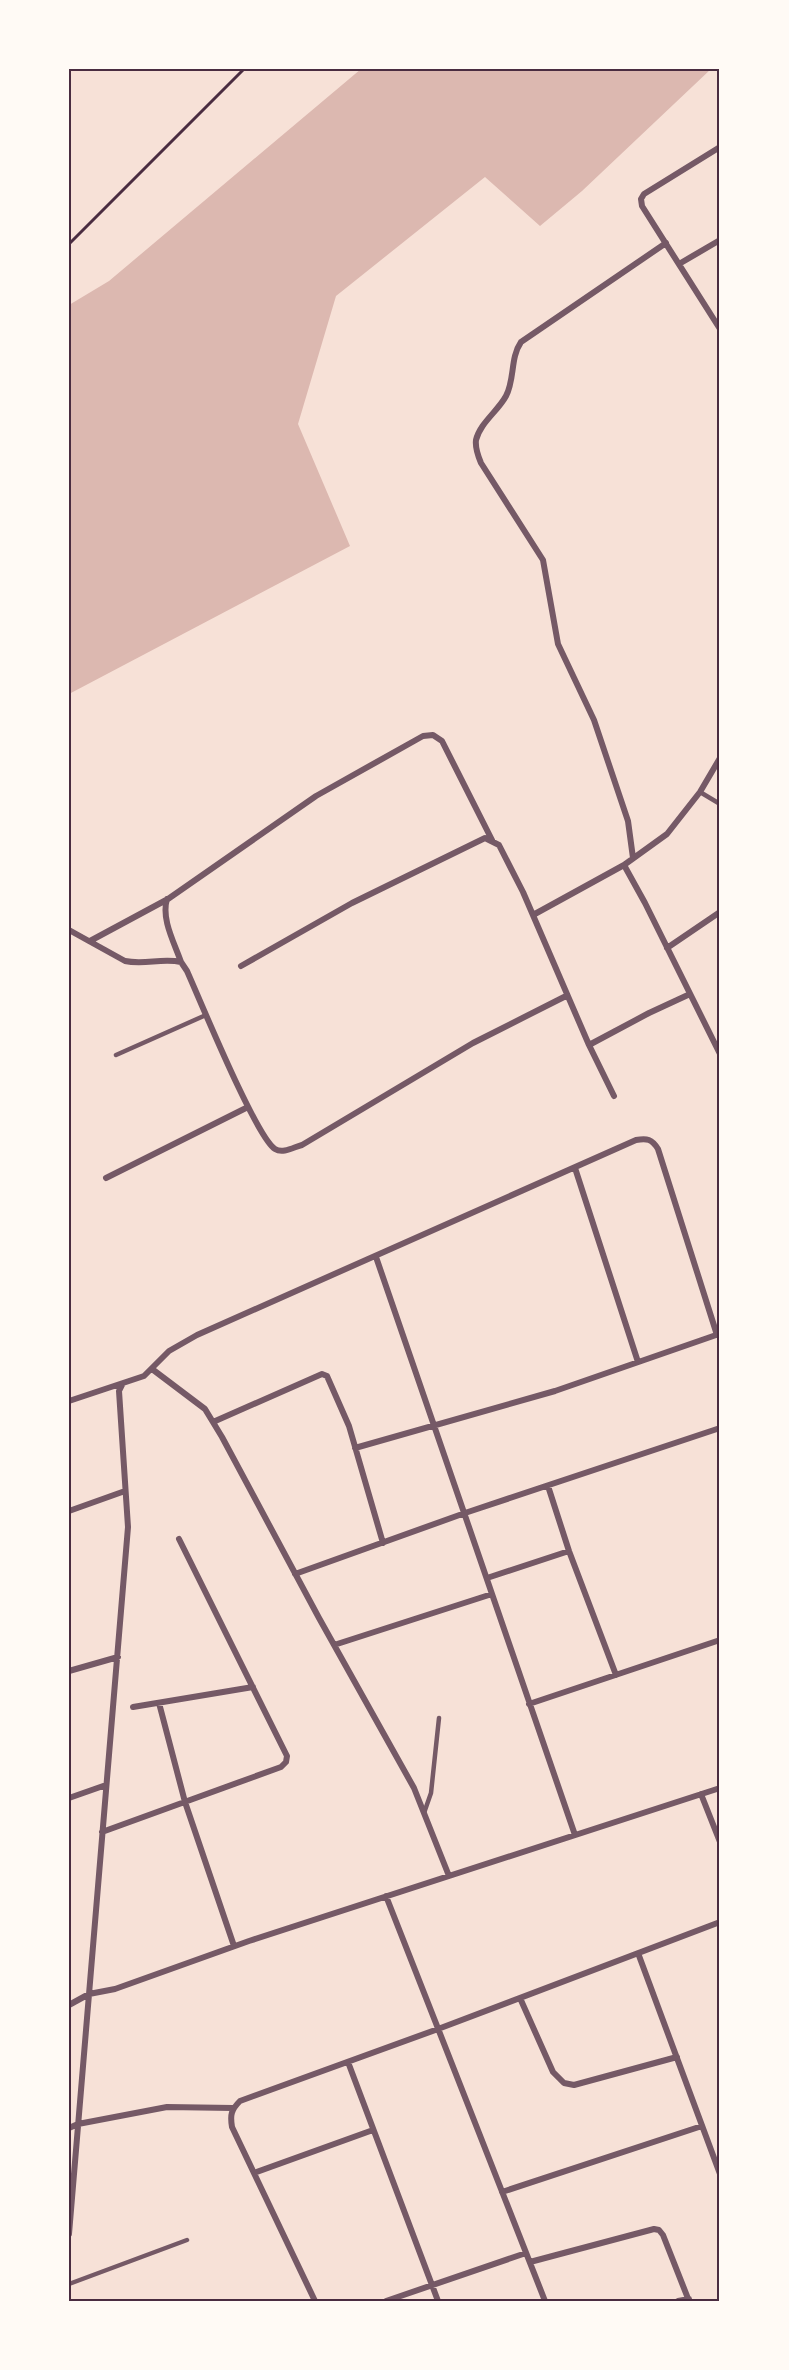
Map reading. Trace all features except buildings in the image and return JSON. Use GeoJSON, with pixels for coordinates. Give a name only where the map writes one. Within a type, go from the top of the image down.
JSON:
{"type":"FeatureCollection","features":[{"type":"Feature","properties":{"kind":"street"},"geometry":{"type":"LineString","coordinates":[[720,147],[644,194],[641,199],[642,206],[720,329]]}},
{"type":"Feature","properties":{"kind":"street"},"geometry":{"type":"LineString","coordinates":[[679,264],[720,240]]}},
{"type":"Feature","properties":{"kind":"street"},"geometry":{"type":"LineString","coordinates":[[633,858],[628,821],[594,720],[558,644],[543,560],[481,463],[476,451],[476,440],[481,429],[505,398],[509,389],[516,349],[521,342],[666,243]]}},
{"type":"Feature","properties":{"kind":"street"},"geometry":{"type":"LineString","coordinates":[[90,941],[168,899],[316,796],[423,736],[433,735],[442,741],[492,840]]}},
{"type":"Feature","properties":{"kind":"street"},"geometry":{"type":"LineString","coordinates":[[533,915],[624,865],[667,834],[700,792],[720,758]]}},
{"type":"Feature","properties":{"kind":"street"},"geometry":{"type":"LineString","coordinates":[[241,966],[352,903],[485,838],[492,840],[499,845],[533,915],[566,996],[614,1096]]}},
{"type":"Feature","properties":{"kind":"street"},"geometry":{"type":"LineString","coordinates":[[624,865],[720,1054]]}},
{"type":"Feature","properties":{"kind":"street"},"geometry":{"type":"LineString","coordinates":[[168,899],[165,909],[166,918],[181,962],[248,1107],[276,1150],[284,1151],[302,1145],[474,1043],[566,996]]}},
{"type":"Feature","properties":{"kind":"street"},"geometry":{"type":"LineString","coordinates":[[667,948],[720,912]]}},
{"type":"Feature","properties":{"kind":"street"},"geometry":{"type":"LineString","coordinates":[[69,930],[125,961],[135,963],[170,960],[181,962]]}},
{"type":"Feature","properties":{"kind":"street"},"geometry":{"type":"LineString","coordinates":[[589,1045],[690,994]]}},
{"type":"Feature","properties":{"kind":"street"},"geometry":{"type":"LineString","coordinates":[[106,1178],[248,1107]]}},
{"type":"Feature","properties":{"kind":"street"},"geometry":{"type":"LineString","coordinates":[[69,1401],[144,1376],[169,1351],[197,1335],[636,1140],[646,1138],[653,1140],[658,1149],[719,1334],[555,1390],[355,1448]]}},
{"type":"Feature","properties":{"kind":"street"},"geometry":{"type":"LineString","coordinates":[[575,1168],[638,1362]]}},
{"type":"Feature","properties":{"kind":"street"},"geometry":{"type":"LineString","coordinates":[[376,1257],[575,1835]]}},
{"type":"Feature","properties":{"kind":"street"},"geometry":{"type":"LineString","coordinates":[[152,1369],[205,1409],[213,1422],[414,1788],[449,1876]]}},
{"type":"Feature","properties":{"kind":"street"},"geometry":{"type":"LineString","coordinates":[[213,1422],[322,1374],[327,1376],[332,1383],[355,1448],[383,1543]]}},
{"type":"Feature","properties":{"kind":"street"},"geometry":{"type":"LineString","coordinates":[[69,2234],[128,1527],[119,1391],[125,1382]]}},
{"type":"Feature","properties":{"kind":"street"},"geometry":{"type":"LineString","coordinates":[[295,1574],[465,1513],[720,1428]]}},
{"type":"Feature","properties":{"kind":"street"},"geometry":{"type":"LineString","coordinates":[[548,1486],[568,1551],[616,1675]]}},
{"type":"Feature","properties":{"kind":"street"},"geometry":{"type":"LineString","coordinates":[[69,1511],[126,1491]]}},
{"type":"Feature","properties":{"kind":"street"},"geometry":{"type":"LineString","coordinates":[[102,1832],[281,1767],[286,1762],[287,1756],[179,1539]]}},
{"type":"Feature","properties":{"kind":"street"},"geometry":{"type":"LineString","coordinates":[[487,1578],[568,1551]]}},
{"type":"Feature","properties":{"kind":"street"},"geometry":{"type":"LineString","coordinates":[[334,1645],[492,1594]]}},
{"type":"Feature","properties":{"kind":"street"},"geometry":{"type":"LineString","coordinates":[[529,1704],[720,1640]]}},
{"type":"Feature","properties":{"kind":"street"},"geometry":{"type":"LineString","coordinates":[[69,1671],[118,1657]]}},
{"type":"Feature","properties":{"kind":"street"},"geometry":{"type":"LineString","coordinates":[[133,1707],[253,1687]]}},
{"type":"Feature","properties":{"kind":"street"},"geometry":{"type":"LineString","coordinates":[[159,1703],[185,1802],[234,1946]]}},
{"type":"Feature","properties":{"kind":"street"},"geometry":{"type":"LineString","coordinates":[[69,1798],[106,1785]]}},
{"type":"Feature","properties":{"kind":"street"},"geometry":{"type":"LineString","coordinates":[[69,2005],[89,1994],[115,1989],[234,1946],[720,1788]]}},
{"type":"Feature","properties":{"kind":"street"},"geometry":{"type":"LineString","coordinates":[[701,1794],[720,1842]]}},
{"type":"Feature","properties":{"kind":"street"},"geometry":{"type":"LineString","coordinates":[[386,1896],[545,2301]]}},
{"type":"Feature","properties":{"kind":"street"},"geometry":{"type":"LineString","coordinates":[[315,2301],[232,2127],[230,2116],[233,2108],[240,2101],[720,1922]]}},
{"type":"Feature","properties":{"kind":"street"},"geometry":{"type":"LineString","coordinates":[[639,1953],[720,2174]]}},
{"type":"Feature","properties":{"kind":"street"},"geometry":{"type":"LineString","coordinates":[[520,1998],[553,2072],[564,2084],[574,2085],[677,2057]]}},
{"type":"Feature","properties":{"kind":"street"},"geometry":{"type":"LineString","coordinates":[[348,2062],[438,2301]]}},
{"type":"Feature","properties":{"kind":"street"},"geometry":{"type":"LineString","coordinates":[[69,2128],[78,2124],[167,2107],[233,2108]]}},
{"type":"Feature","properties":{"kind":"street"},"geometry":{"type":"LineString","coordinates":[[502,2192],[702,2126]]}},
{"type":"Feature","properties":{"kind":"street"},"geometry":{"type":"LineString","coordinates":[[254,2173],[374,2130]]}},
{"type":"Feature","properties":{"kind":"street"},"geometry":{"type":"LineString","coordinates":[[530,2262],[654,2229],[659,2230],[689,2300],[678,2301]]}},
{"type":"Feature","properties":{"kind":"street"},"geometry":{"type":"LineString","coordinates":[[386,2301],[526,2253]]}},
{"type":"Feature","properties":{"kind":"lane"},"geometry":{"type":"LineString","coordinates":[[700,792],[720,804]]}},
{"type":"Feature","properties":{"kind":"lane"},"geometry":{"type":"LineString","coordinates":[[116,1055],[206,1015]]}},
{"type":"Feature","properties":{"kind":"lane"},"geometry":{"type":"LineString","coordinates":[[424,1813],[432,1784],[439,1718]]}},
{"type":"Feature","properties":{"kind":"lane"},"geometry":{"type":"LineString","coordinates":[[69,2284],[187,2240]]}},
{"type":"Feature","properties":{"kind":"path"},"geometry":{"type":"LineString","coordinates":[[69,244],[244,69]]}},
{"type":"Feature","properties":{"kind":"shaded area"},"geometry":{"type":"Polygon","coordinates":[[[361,69],[711,69],[582,191],[540,226],[485,177],[336,296],[298,424],[350,546],[69,694],[69,305],[109,281],[361,69]]]}}]}
